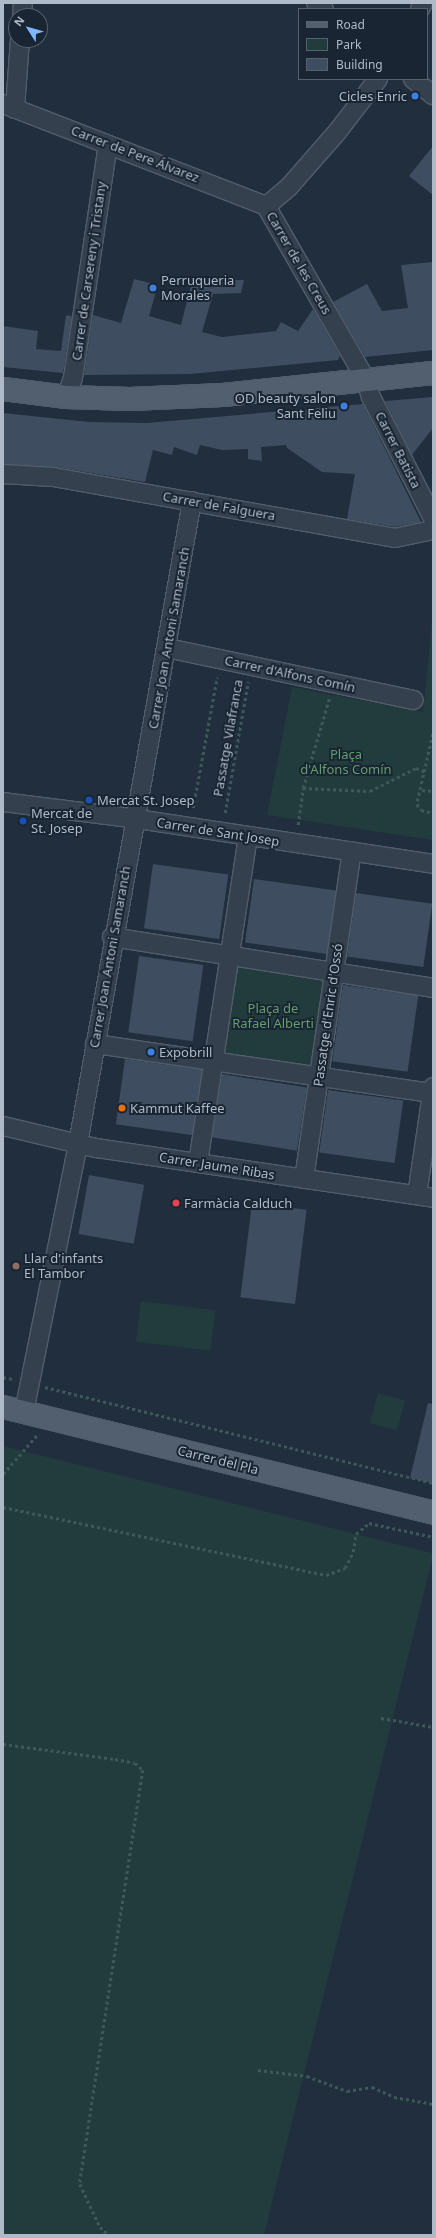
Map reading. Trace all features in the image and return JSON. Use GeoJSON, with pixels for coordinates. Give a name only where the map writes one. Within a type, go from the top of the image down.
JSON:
{"type":"FeatureCollection","features":[{"type":"Feature","properties":{"kind":"main road"},"geometry":{"type":"LineString","coordinates":[[3,389],[66,397],[130,399],[222,395],[361,371],[433,373]]}},
{"type":"Feature","properties":{"kind":"main road","name":"Carrer del Pla"},"geometry":{"type":"LineString","coordinates":[[3,1407],[433,1512]]}},
{"type":"Feature","properties":{"kind":"street"},"geometry":{"type":"LineString","coordinates":[[9,106],[19,48]]}},
{"type":"Feature","properties":{"kind":"street","name":"Carrer de les Creus"},"geometry":{"type":"LineString","coordinates":[[361,371],[266,206],[289,187],[338,131],[377,80]]}},
{"type":"Feature","properties":{"kind":"street"},"geometry":{"type":"LineString","coordinates":[[414,80],[433,95]]}},
{"type":"Feature","properties":{"kind":"street","name":"Carrer de Pere Álvarez"},"geometry":{"type":"LineString","coordinates":[[9,106],[266,206]]}},
{"type":"Feature","properties":{"kind":"street","name":"Carrer de Carsereny i Tristany"},"geometry":{"type":"LineString","coordinates":[[66,397],[73,378],[108,145]]}},
{"type":"Feature","properties":{"kind":"street","name":"Carrer Batista"},"geometry":{"type":"LineString","coordinates":[[361,371],[371,397],[433,518]]}},
{"type":"Feature","properties":{"kind":"street","name":"Carrer de Falguera"},"geometry":{"type":"LineString","coordinates":[[3,474],[53,477],[394,538],[433,530]]}},
{"type":"Feature","properties":{"kind":"street","name":"Carrer Joan Antoni Samaranch"},"geometry":{"type":"LineString","coordinates":[[24,1412],[78,1144],[112,937],[137,819],[192,501]]}},
{"type":"Feature","properties":{"kind":"street","name":"Carrer d'Alfons Comín"},"geometry":{"type":"LineString","coordinates":[[167,648],[414,700]]}},
{"type":"Feature","properties":{"kind":"street","name":"Carrer de Sant Josep"},"geometry":{"type":"LineString","coordinates":[[3,802],[137,819],[248,838],[352,851],[433,864]]}},
{"type":"Feature","properties":{"kind":"street"},"geometry":{"type":"LineString","coordinates":[[198,1163],[248,838]]}},
{"type":"Feature","properties":{"kind":"street","name":"Passatge d'Enric d'Ossó"},"geometry":{"type":"LineString","coordinates":[[304,1179],[352,851]]}},
{"type":"Feature","properties":{"kind":"street"},"geometry":{"type":"LineString","coordinates":[[112,937],[433,988]]}},
{"type":"Feature","properties":{"kind":"street"},"geometry":{"type":"LineString","coordinates":[[95,1044],[214,1060],[319,1078],[433,1090],[425,1196]]}},
{"type":"Feature","properties":{"kind":"street","name":"Carrer Jaume Ribas"},"geometry":{"type":"LineString","coordinates":[[3,1126],[78,1144],[425,1196]]}},
{"type":"Feature","properties":{"kind":"path","name":"Passatge Vilafranca"},"geometry":{"type":"LineString","coordinates":[[193,808],[220,659]]}},
{"type":"Feature","properties":{"kind":"path","name":"Passatge Vilafranca"},"geometry":{"type":"LineString","coordinates":[[226,813],[252,666]]}},
{"type":"Feature","properties":{"kind":"path"},"geometry":{"type":"LineString","coordinates":[[298,825],[302,788],[333,683]]}},
{"type":"Feature","properties":{"kind":"path"},"geometry":{"type":"LineString","coordinates":[[433,734],[422,790],[417,797],[417,804],[421,810],[433,813]]}},
{"type":"Feature","properties":{"kind":"path"},"geometry":{"type":"LineString","coordinates":[[302,788],[370,791],[416,768],[426,772]]}},
{"type":"Feature","properties":{"kind":"path"},"geometry":{"type":"LineString","coordinates":[[422,790],[433,792]]}},
{"type":"Feature","properties":{"kind":"path"},"geometry":{"type":"LineString","coordinates":[[29,1383],[433,1483]]}},
{"type":"Feature","properties":{"kind":"path"},"geometry":{"type":"LineString","coordinates":[[3,1474],[34,1440],[46,1418]]}},
{"type":"Feature","properties":{"kind":"path"},"geometry":{"type":"LineString","coordinates":[[3,1507],[326,1575],[345,1568],[353,1552],[356,1534],[369,1523],[433,1537]]}},
{"type":"Feature","properties":{"kind":"path"},"geometry":{"type":"LineString","coordinates":[[381,1718],[433,1727]]}},
{"type":"Feature","properties":{"kind":"path"},"geometry":{"type":"LineString","coordinates":[[3,1744],[115,1759],[135,1763],[143,1770],[80,2184],[100,2227],[109,2235]]}},
{"type":"Feature","properties":{"kind":"path"},"geometry":{"type":"LineString","coordinates":[[258,2070],[307,2076],[347,2091],[372,2087],[394,2097],[433,2104]]}},
{"type":"Feature","properties":{"kind":"green space","name":"Plaça d'Alfons Comín"},"geometry":{"type":"Polygon","coordinates":[[[432,621],[433,840],[267,815],[292,687],[423,712],[432,621]]]}},
{"type":"Feature","properties":{"kind":"green space","name":"Plaça de Rafael Alberti"},"geometry":{"type":"Polygon","coordinates":[[[236,964],[325,978],[310,1069],[222,1055],[236,964]]]}},
{"type":"Feature","properties":{"kind":"green space"},"geometry":{"type":"Polygon","coordinates":[[[141,1301],[215,1310],[210,1351],[136,1342],[141,1301]]]}},
{"type":"Feature","properties":{"kind":"green space"},"geometry":{"type":"Polygon","coordinates":[[[378,1393],[405,1400],[397,1430],[370,1423],[378,1393]]]}},
{"type":"Feature","properties":{"kind":"green space"},"geometry":{"type":"Polygon","coordinates":[[[3,1446],[433,1553],[264,2235],[3,2235],[3,1446]]]}},
{"type":"Feature","properties":{"kind":"building"},"geometry":{"type":"Polygon","coordinates":[[[433,146],[433,195],[409,176],[433,146]]]}},
{"type":"Feature","properties":{"kind":"building"},"geometry":{"type":"Polygon","coordinates":[[[433,262],[433,350],[365,357],[333,302],[367,284],[382,311],[408,308],[401,265],[433,262]]]}},
{"type":"Feature","properties":{"kind":"building"},"geometry":{"type":"Polygon","coordinates":[[[134,279],[158,285],[149,316],[181,325],[192,281],[244,280],[241,293],[213,294],[202,332],[222,337],[276,331],[281,322],[298,331],[313,309],[340,356],[338,360],[190,374],[84,375],[93,315],[121,323],[134,279]]]}},
{"type":"Feature","properties":{"kind":"building"},"geometry":{"type":"Polygon","coordinates":[[[66,315],[72,316],[63,373],[3,367],[3,326],[38,331],[36,349],[61,351],[66,315]]]}},
{"type":"Feature","properties":{"kind":"building"},"geometry":{"type":"Polygon","coordinates":[[[433,397],[433,428],[412,455],[385,401],[433,397]]]}},
{"type":"Feature","properties":{"kind":"building"},"geometry":{"type":"Polygon","coordinates":[[[363,404],[421,522],[395,527],[347,519],[355,474],[322,472],[287,448],[286,445],[261,447],[262,461],[248,459],[248,449],[222,450],[200,445],[197,455],[174,447],[172,455],[153,450],[145,482],[55,467],[3,464],[3,413],[89,422],[147,423],[363,404]]]}},
{"type":"Feature","properties":{"kind":"building"},"geometry":{"type":"Polygon","coordinates":[[[153,864],[228,875],[219,939],[144,928],[153,864]]]}},
{"type":"Feature","properties":{"kind":"building"},"geometry":{"type":"Polygon","coordinates":[[[254,879],[336,891],[327,954],[245,942],[254,879]]]}},
{"type":"Feature","properties":{"kind":"building"},"geometry":{"type":"Polygon","coordinates":[[[356,893],[432,904],[423,967],[347,956],[356,893]]]}},
{"type":"Feature","properties":{"kind":"building"},"geometry":{"type":"Polygon","coordinates":[[[139,956],[203,965],[193,1041],[128,1032],[139,956]]]}},
{"type":"Feature","properties":{"kind":"building"},"geometry":{"type":"Polygon","coordinates":[[[343,985],[418,996],[408,1072],[332,1061],[343,985]]]}},
{"type":"Feature","properties":{"kind":"building"},"geometry":{"type":"Polygon","coordinates":[[[125,1059],[202,1070],[193,1135],[116,1124],[125,1059]]]}},
{"type":"Feature","properties":{"kind":"building"},"geometry":{"type":"Polygon","coordinates":[[[222,1074],[307,1087],[297,1151],[212,1137],[222,1074]]]}},
{"type":"Feature","properties":{"kind":"building"},"geometry":{"type":"Polygon","coordinates":[[[328,1090],[403,1101],[394,1163],[319,1152],[328,1090]]]}},
{"type":"Feature","properties":{"kind":"building"},"geometry":{"type":"Polygon","coordinates":[[[89,1175],[144,1185],[134,1244],[79,1234],[89,1175]]]}},
{"type":"Feature","properties":{"kind":"building"},"geometry":{"type":"Polygon","coordinates":[[[252,1203],[307,1210],[295,1304],[240,1297],[252,1203]]]}},
{"type":"Feature","properties":{"kind":"building"},"geometry":{"type":"Polygon","coordinates":[[[428,1403],[433,1404],[433,1483],[410,1478],[428,1403]]]}},
{"type":"Feature","properties":{"kind":"place","name":"Cicles Enric"},"geometry":{"type":"Point","coordinates":[415,96]}},
{"type":"Feature","properties":{"kind":"place","name":"Perruqueria Morales"},"geometry":{"type":"Point","coordinates":[153,288]}},
{"type":"Feature","properties":{"kind":"place","name":"OD beauty salon Sant Feliu"},"geometry":{"type":"Point","coordinates":[344,406]}},
{"type":"Feature","properties":{"kind":"place","name":"Mercat St. Josep"},"geometry":{"type":"Point","coordinates":[89,800]}},
{"type":"Feature","properties":{"kind":"place","name":"Mercat de St. Josep"},"geometry":{"type":"Point","coordinates":[23,821]}},
{"type":"Feature","properties":{"kind":"place","name":"Expobrill"},"geometry":{"type":"Point","coordinates":[151,1052]}},
{"type":"Feature","properties":{"kind":"place","name":"Kammut Kaffee"},"geometry":{"type":"Point","coordinates":[122,1108]}},
{"type":"Feature","properties":{"kind":"place","name":"Farmàcia Calduch"},"geometry":{"type":"Point","coordinates":[176,1203]}},
{"type":"Feature","properties":{"kind":"place","name":"Llar d'infants El Tambor"},"geometry":{"type":"Point","coordinates":[16,1266]}}]}
